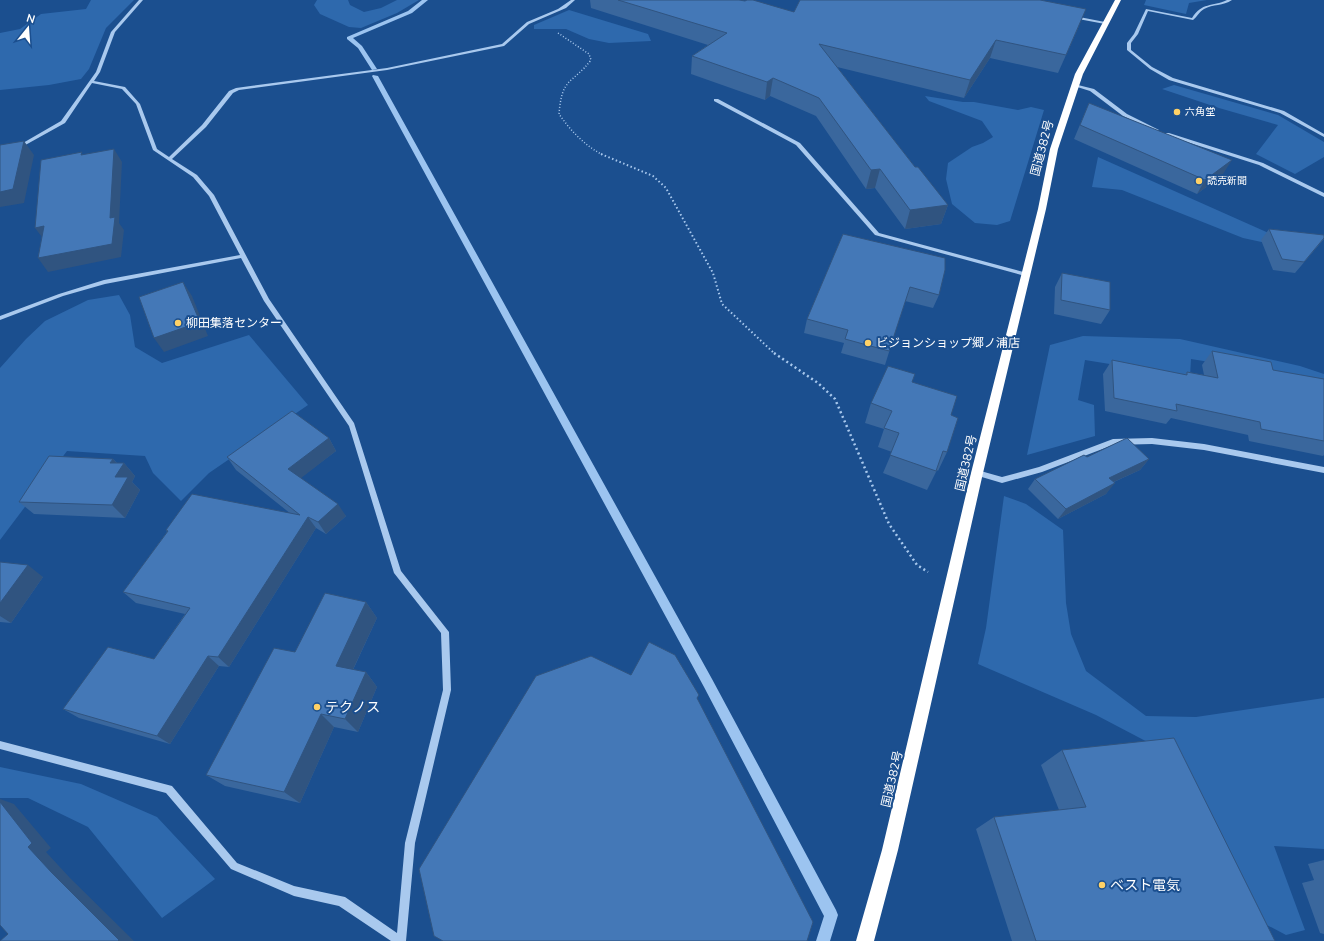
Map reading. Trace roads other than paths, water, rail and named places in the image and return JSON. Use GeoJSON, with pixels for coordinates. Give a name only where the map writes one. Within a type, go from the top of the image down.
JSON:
{"type":"FeatureCollection","features":[{"type":"Feature","properties":{"kind":"highway","name":"国道382号"},"geometry":{"type":"LineString","coordinates":[[865,941],[890,850],[977,473],[1042,209],[1054,149],[1079,74],[1118,0]]}},
{"type":"Feature","properties":{"kind":"street"},"geometry":{"type":"LineString","coordinates":[[16,148],[63,122],[98,72],[113,32],[141,0]]}},
{"type":"Feature","properties":{"kind":"street"},"geometry":{"type":"LineString","coordinates":[[170,158],[204,126],[231,92],[387,69],[504,45],[514,38],[530,21],[567,5],[573,0]]}},
{"type":"Feature","properties":{"kind":"street"},"geometry":{"type":"LineString","coordinates":[[1230,0],[1202,6],[1196,11],[1193,19],[1147,10],[1136,34],[1129,43],[1129,50],[1138,59],[1151,68],[1171,79],[1282,112],[1324,136]]}},
{"type":"Feature","properties":{"kind":"street"},"geometry":{"type":"LineString","coordinates":[[1071,16],[1105,23]]}},
{"type":"Feature","properties":{"kind":"street"},"geometry":{"type":"LineString","coordinates":[[0,745],[169,789],[234,866],[294,891],[341,901],[400,941],[410,843],[447,690],[445,632],[398,572],[352,425],[266,300],[211,195],[195,176],[156,150],[138,104],[123,88],[91,82]]}},
{"type":"Feature","properties":{"kind":"street"},"geometry":{"type":"LineString","coordinates":[[1076,85],[1092,90],[1125,115],[1156,130],[1260,164],[1324,195]]}},
{"type":"Feature","properties":{"kind":"street"},"geometry":{"type":"LineString","coordinates":[[716,100],[798,144],[877,234],[1025,274]]}},
{"type":"Feature","properties":{"kind":"street"},"geometry":{"type":"LineString","coordinates":[[0,318],[62,295],[104,282],[243,256]]}},
{"type":"Feature","properties":{"kind":"street"},"geometry":{"type":"LineString","coordinates":[[977,473],[1002,480],[1040,470],[1113,442],[1152,441],[1204,447],[1324,470]]}},
{"type":"Feature","properties":{"kind":"waterway"},"geometry":{"type":"LineString","coordinates":[[374,69],[360,47],[349,38],[410,12],[425,0]]}},
{"type":"Feature","properties":{"kind":"waterway"},"geometry":{"type":"LineString","coordinates":[[375,76],[708,683],[831,915],[823,941]]}},
{"type":"Feature","properties":{"kind":"place","name":"六角堂"},"geometry":{"type":"Point","coordinates":[1177,112]}},
{"type":"Feature","properties":{"kind":"place","name":"読売新聞"},"geometry":{"type":"Point","coordinates":[1199,181]}},
{"type":"Feature","properties":{"kind":"place","name":"柳田集落センター"},"geometry":{"type":"Point","coordinates":[178,323]}},
{"type":"Feature","properties":{"kind":"place","name":"ビジョンショップ郷ノ浦店"},"geometry":{"type":"Point","coordinates":[868,343]}},
{"type":"Feature","properties":{"kind":"place","name":"テクノス"},"geometry":{"type":"Point","coordinates":[317,707]}},
{"type":"Feature","properties":{"kind":"place","name":"ベスト電気"},"geometry":{"type":"Point","coordinates":[1102,885]}}]}
